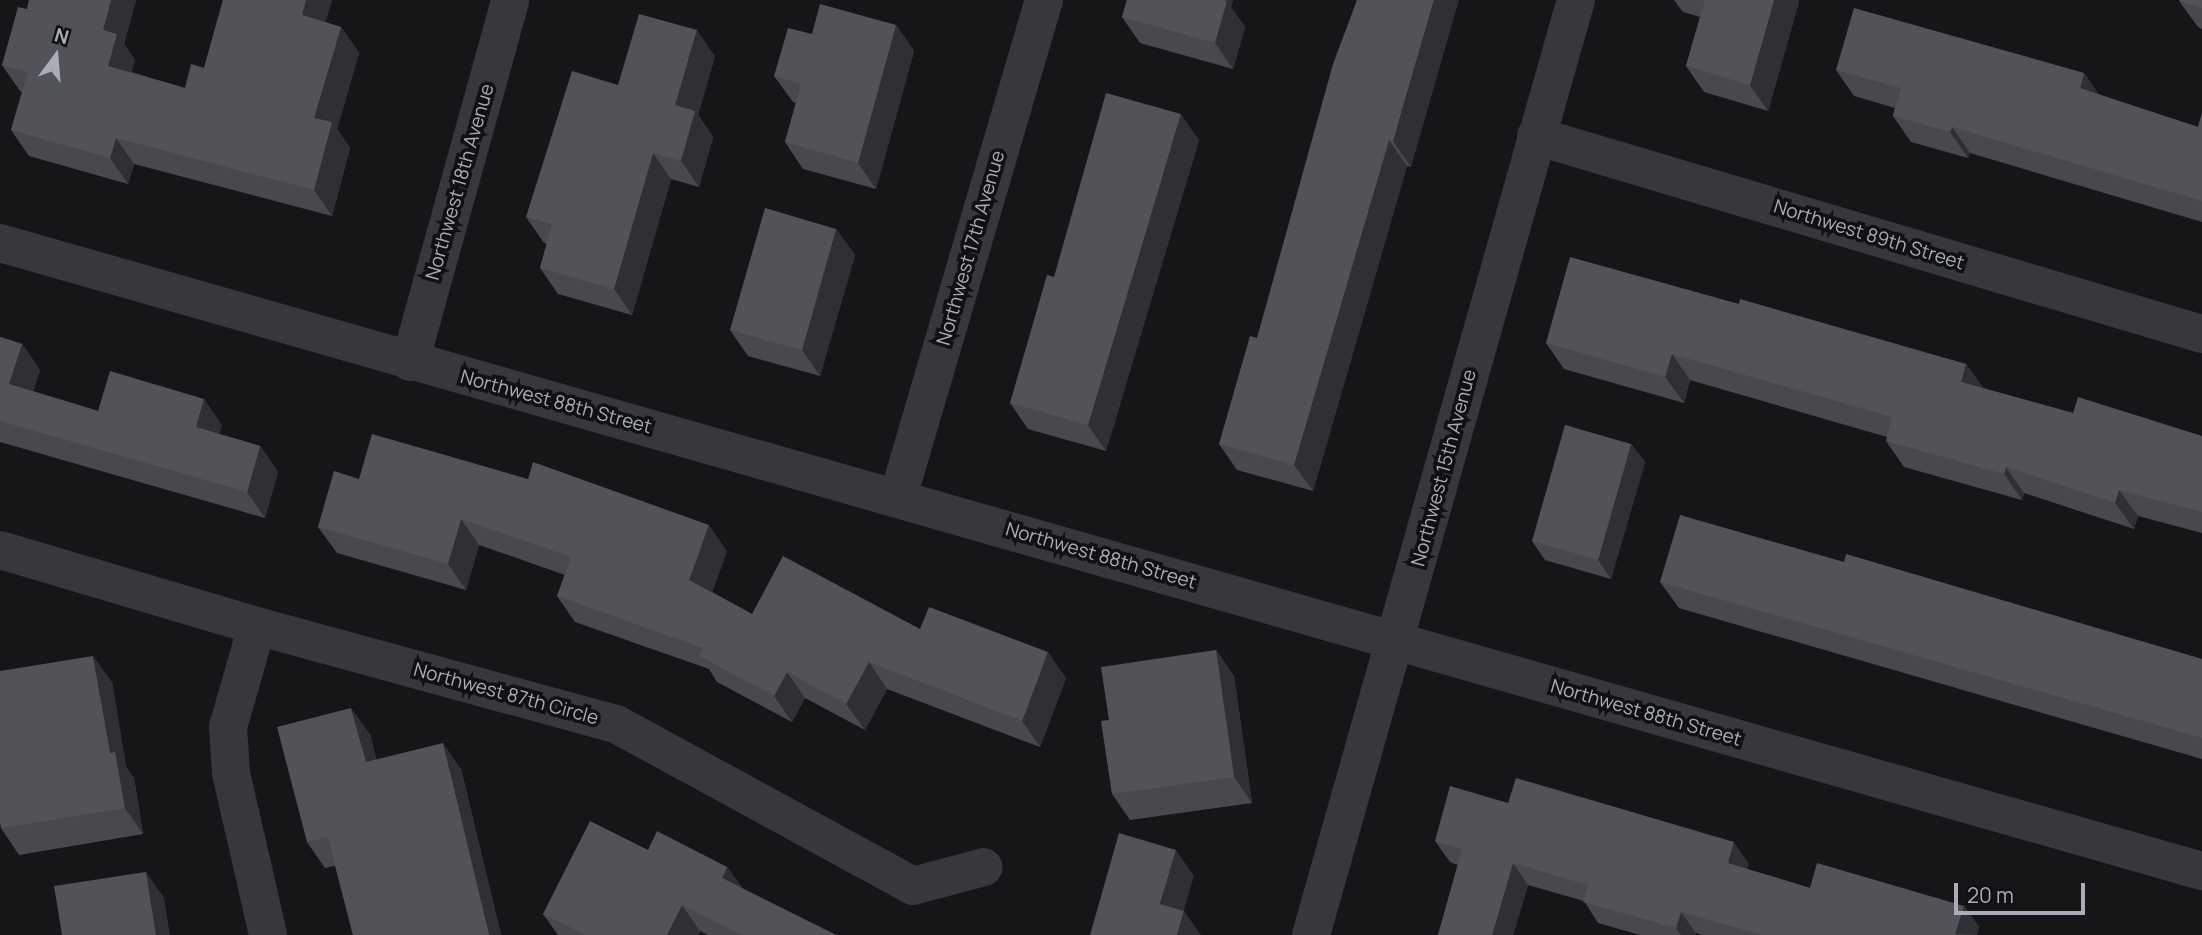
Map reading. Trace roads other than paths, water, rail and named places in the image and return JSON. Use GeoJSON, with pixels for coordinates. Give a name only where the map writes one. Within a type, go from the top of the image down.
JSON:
{"type":"FeatureCollection","features":[{"type":"Feature","properties":{"kind":"street","name":"Northwest 17th Avenue"},"geometry":{"type":"LineString","coordinates":[[898,497],[1044,0]]}},
{"type":"Feature","properties":{"kind":"street","name":"Northwest 15th Avenue"},"geometry":{"type":"LineString","coordinates":[[1311,935],[1576,0]]}},
{"type":"Feature","properties":{"kind":"street","name":"Northwest 18th Avenue"},"geometry":{"type":"LineString","coordinates":[[410,362],[510,2]]}},
{"type":"Feature","properties":{"kind":"street","name":"Northwest 89th Street"},"geometry":{"type":"LineString","coordinates":[[1536,136],[2202,334]]}},
{"type":"Feature","properties":{"kind":"street","name":"Northwest 88th Street"},"geometry":{"type":"LineString","coordinates":[[0,243],[2202,871]]}},
{"type":"Feature","properties":{"kind":"street","name":"Northwest 87th Circle"},"geometry":{"type":"LineString","coordinates":[[0,550],[257,626],[616,724],[913,886],[984,867]]}},
{"type":"Feature","properties":{"kind":"street"},"geometry":{"type":"LineString","coordinates":[[257,626],[228,727],[231,773],[268,935]]}}]}
